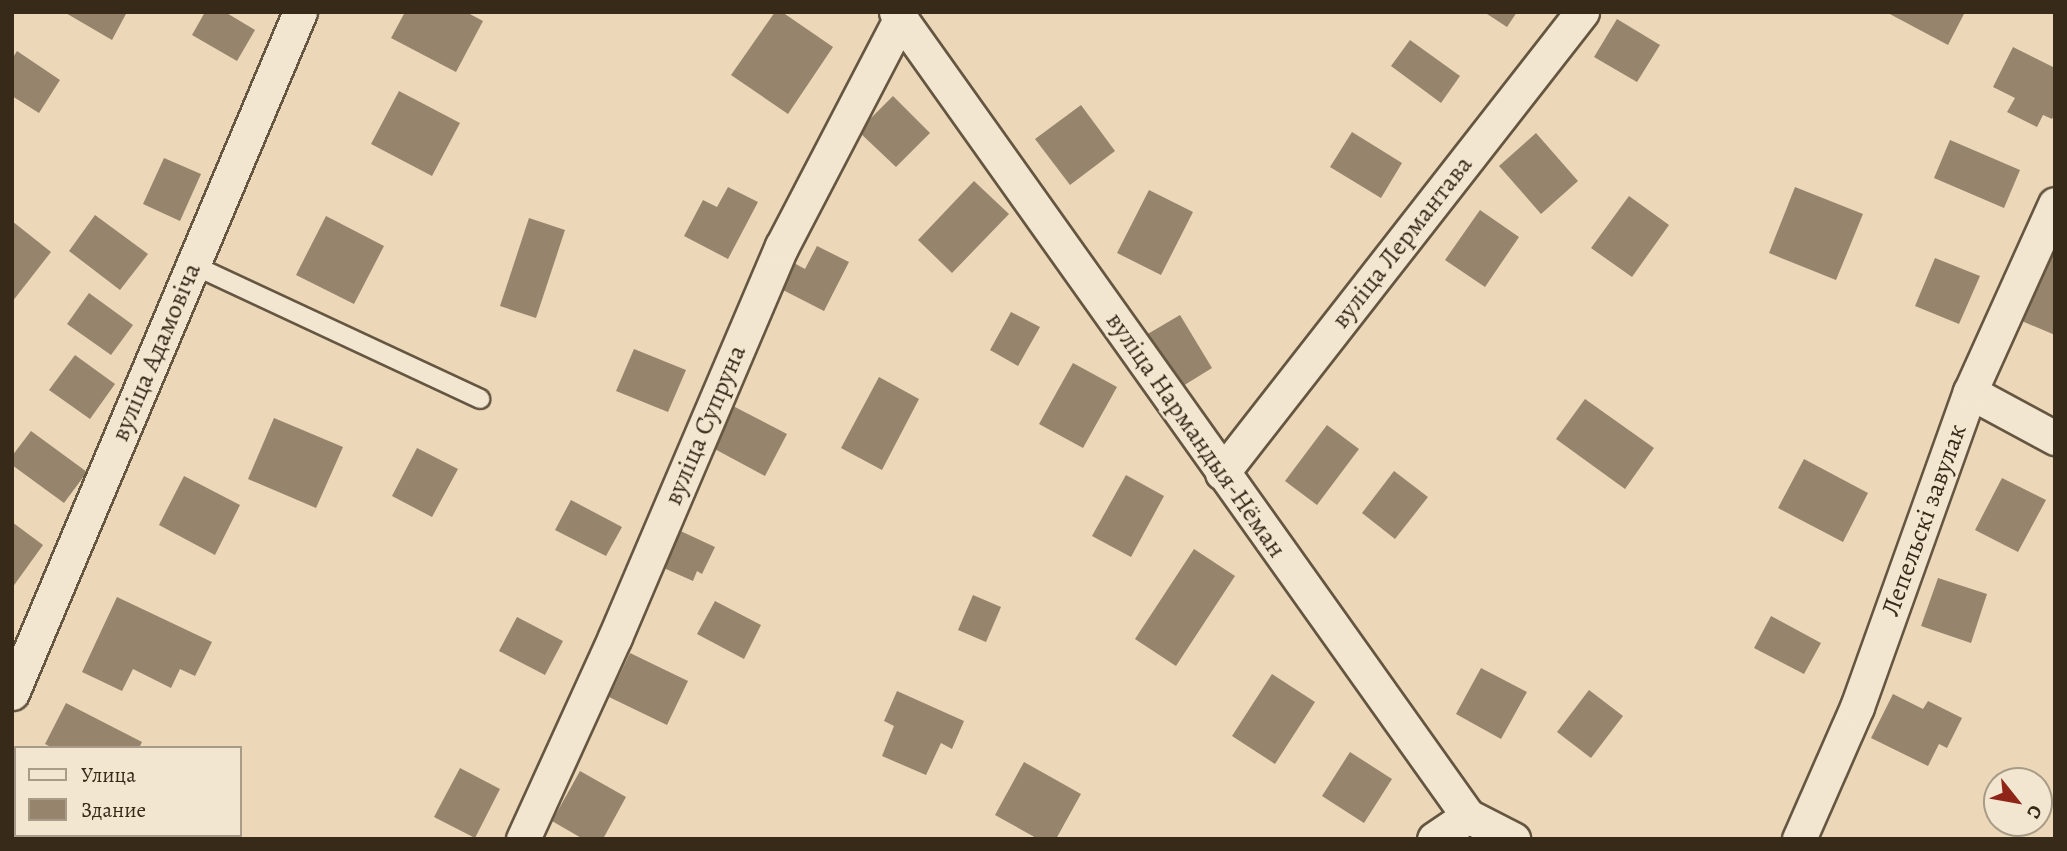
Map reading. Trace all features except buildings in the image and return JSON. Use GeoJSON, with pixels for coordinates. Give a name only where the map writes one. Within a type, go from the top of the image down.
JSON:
{"type":"FeatureCollection","features":[{"type":"Feature","properties":{"kind":"street","name":"вуліца Адамовіча"},"geometry":{"type":"LineString","coordinates":[[12,693],[300,12]]}},
{"type":"Feature","properties":{"kind":"street","name":"вуліца Лермантава"},"geometry":{"type":"LineString","coordinates":[[1222,472],[1582,12]]}},
{"type":"Feature","properties":{"kind":"street","name":"вуліца Нармандыя-Нёман"},"geometry":{"type":"LineString","coordinates":[[898,15],[1468,816],[1513,839]]}},
{"type":"Feature","properties":{"kind":"street","name":"вуліца Супруна"},"geometry":{"type":"LineString","coordinates":[[523,839],[615,637],[782,246],[898,15]]}},
{"type":"Feature","properties":{"kind":"street","name":"Лепельскі завулак"},"geometry":{"type":"LineString","coordinates":[[1799,839],[1857,707],[1970,392],[2055,204]]}},
{"type":"Feature","properties":{"kind":"street"},"geometry":{"type":"LineString","coordinates":[[1970,392],[2055,438]]}},
{"type":"Feature","properties":{"kind":"street"},"geometry":{"type":"LineString","coordinates":[[1434,839],[1468,816]]}},
{"type":"Feature","properties":{"kind":"lane"},"geometry":{"type":"LineString","coordinates":[[193,265],[480,399]]}}]}
